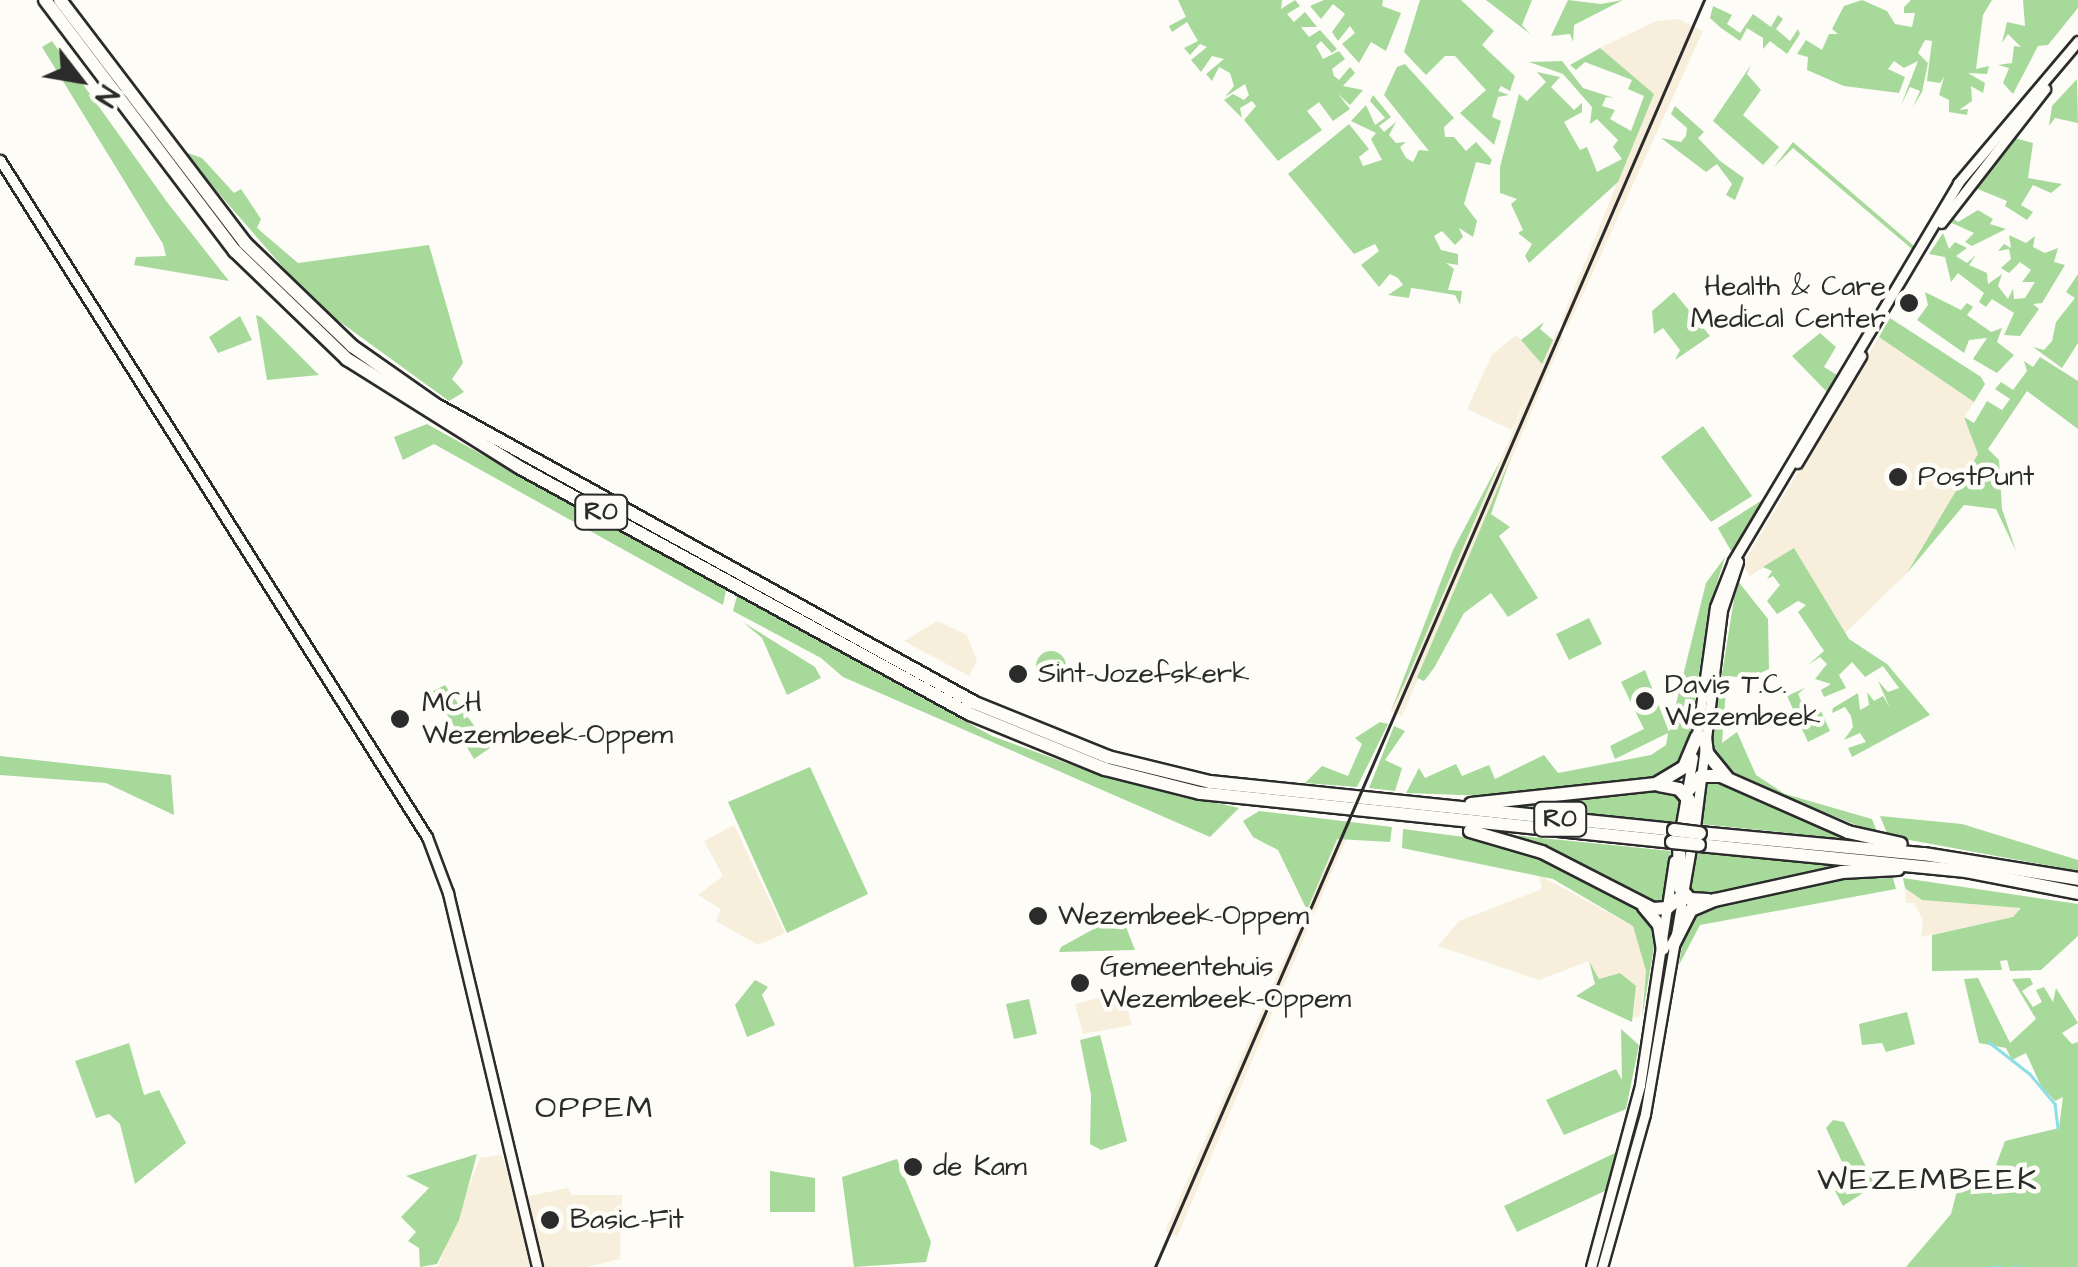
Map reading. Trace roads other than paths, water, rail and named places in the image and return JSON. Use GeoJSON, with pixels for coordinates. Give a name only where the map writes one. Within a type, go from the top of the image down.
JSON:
{"type":"FeatureCollection","features":[{"type":"Feature","properties":{"kind":"highway","name":"R0"},"geometry":{"type":"LineString","coordinates":[[45,0],[200,209],[291,310],[396,393],[519,467],[932,695],[1055,752],[1200,793],[1455,822],[1892,857],[2078,892]]}},
{"type":"Feature","properties":{"kind":"highway","name":"R0"},"geometry":{"type":"LineString","coordinates":[[60,0],[262,262],[331,329],[436,404],[1018,724],[1170,774],[1686,838]]}},
{"type":"Feature","properties":{"kind":"highway"},"geometry":{"type":"LineString","coordinates":[[1446,809],[1656,784],[1684,767],[1701,737]]}},
{"type":"Feature","properties":{"kind":"highway"},"geometry":{"type":"LineString","coordinates":[[1701,737],[1710,760],[1729,780]]}},
{"type":"Feature","properties":{"kind":"highway"},"geometry":{"type":"LineString","coordinates":[[1455,822],[1542,852],[1642,905],[1668,908],[1684,894],[1685,794],[1701,776],[1729,780],[1892,857]]}},
{"type":"Feature","properties":{"kind":"highway"},"geometry":{"type":"LineString","coordinates":[[1656,784],[1685,794]]}},
{"type":"Feature","properties":{"kind":"highway","name":"R0"},"geometry":{"type":"LineString","coordinates":[[1892,857],[1924,854],[2078,880]]}},
{"type":"Feature","properties":{"kind":"highway"},"geometry":{"type":"LineString","coordinates":[[1668,948],[1691,910],[1715,900],[1892,857]]}},
{"type":"Feature","properties":{"kind":"highway"},"geometry":{"type":"LineString","coordinates":[[1684,894],[1715,900]]}},
{"type":"Feature","properties":{"kind":"highway"},"geometry":{"type":"LineString","coordinates":[[1642,905],[1659,925],[1668,948]]}},
{"type":"Feature","properties":{"kind":"main road"},"geometry":{"type":"LineString","coordinates":[[1602,1267],[1645,1114],[1668,948],[1668,908],[1701,776],[1701,737],[1715,607],[1733,561],[1958,183],[2078,44]]}},
{"type":"Feature","properties":{"kind":"main road"},"geometry":{"type":"LineString","coordinates":[[0,160],[87,292],[430,843],[448,893],[537,1267]]}},
{"type":"Feature","properties":{"kind":"main road"},"geometry":{"type":"LineString","coordinates":[[1685,794],[1701,737]]}},
{"type":"Feature","properties":{"kind":"main road"},"geometry":{"type":"LineString","coordinates":[[1591,1267],[1640,1085],[1668,948],[1684,894]]}},
{"type":"Feature","properties":{"kind":"waterway"},"geometry":{"type":"LineString","coordinates":[[1989,1042],[2030,1074],[2055,1104],[2058,1128]]}},
{"type":"Feature","properties":{"kind":"waterway","name":"WEZEMBEEK"},"geometry":{"type":"LineString","coordinates":[[1990,1267],[2001,1267]]}},
{"type":"Feature","properties":{"kind":"waterway","name":"WEZEMBEEK"},"geometry":{"type":"LineString","coordinates":[[2012,1267],[2019,1267]]}},
{"type":"Feature","properties":{"kind":"tram line"},"geometry":{"type":"LineString","coordinates":[[1155,1267],[1704,0]]}},
{"type":"Feature","properties":{"kind":"place","name":"Health & Care Medical Center"},"geometry":{"type":"Point","coordinates":[1909,303]}},
{"type":"Feature","properties":{"kind":"place","name":"PostPunt"},"geometry":{"type":"Point","coordinates":[1898,477]}},
{"type":"Feature","properties":{"kind":"place","name":"Sint-Jozefskerk"},"geometry":{"type":"Point","coordinates":[1018,674]}},
{"type":"Feature","properties":{"kind":"place","name":"Davis T.C. Wezembeek"},"geometry":{"type":"Point","coordinates":[1645,701]}},
{"type":"Feature","properties":{"kind":"place","name":"MCH Wezembeek-Oppem"},"geometry":{"type":"Point","coordinates":[400,719]}},
{"type":"Feature","properties":{"kind":"place","name":"Wezembeek-Oppem"},"geometry":{"type":"Point","coordinates":[1038,916]}},
{"type":"Feature","properties":{"kind":"place","name":"Gemeentehuis Wezembeek-Oppem"},"geometry":{"type":"Point","coordinates":[1080,983]}},
{"type":"Feature","properties":{"kind":"place","name":"de Kam"},"geometry":{"type":"Point","coordinates":[913,1167]}},
{"type":"Feature","properties":{"kind":"place","name":"Basic-Fit"},"geometry":{"type":"Point","coordinates":[550,1220]}},
{"type":"Feature","properties":{"kind":"district","name":"OPPEM"},"geometry":{"type":"Point","coordinates":[595,1108]}},
{"type":"Feature","properties":{"kind":"district","name":"WEZEMBEEK"},"geometry":{"type":"Point","coordinates":[1928,1180]}}]}
